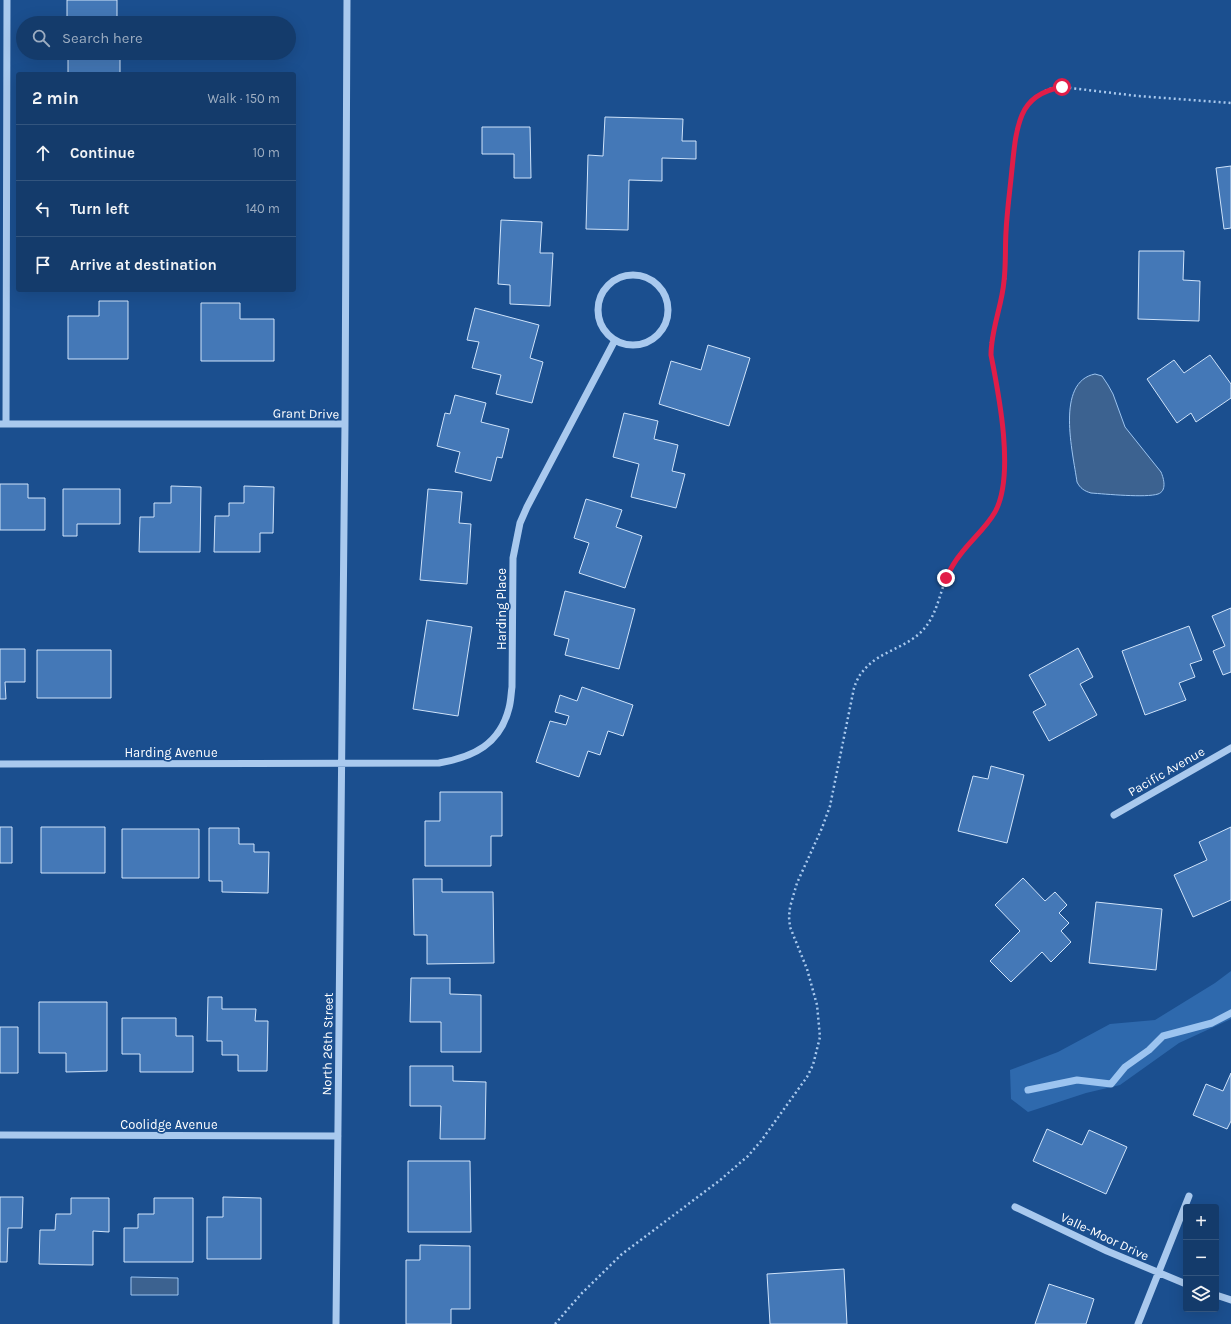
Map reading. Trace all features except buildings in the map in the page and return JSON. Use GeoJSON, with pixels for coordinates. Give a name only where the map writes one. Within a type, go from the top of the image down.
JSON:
{"type":"FeatureCollection","features":[{"type":"Feature","properties":{"kind":"street"},"geometry":{"type":"LineString","coordinates":[[3,424],[6,0]]}},
{"type":"Feature","properties":{"kind":"street"},"geometry":{"type":"LineString","coordinates":[[345,424],[347,0]]}},
{"type":"Feature","properties":{"kind":"street"},"geometry":{"type":"LineString","coordinates":[[636,275],[648,278],[658,285],[665,295],[668,306],[664,327],[656,336],[647,342],[626,344],[615,340],[607,333],[601,324],[598,312],[599,300],[604,289],[613,280],[624,276],[636,275]]}},
{"type":"Feature","properties":{"kind":"street","name":"Harding Place"},"geometry":{"type":"LineString","coordinates":[[341,764],[384,762],[439,763],[456,760],[474,754],[491,742],[502,726],[510,707],[512,686],[513,558],[520,523],[615,340]]}},
{"type":"Feature","properties":{"kind":"street","name":"Grant Drive"},"geometry":{"type":"LineString","coordinates":[[3,424],[345,424],[341,764]]}},
{"type":"Feature","properties":{"kind":"street","name":"Pacific Avenue"},"geometry":{"type":"LineString","coordinates":[[1114,815],[1231,748]]}},
{"type":"Feature","properties":{"kind":"street","name":"Harding Avenue"},"geometry":{"type":"LineString","coordinates":[[0,764],[341,764]]}},
{"type":"Feature","properties":{"kind":"street","name":"North 26th Street"},"geometry":{"type":"LineString","coordinates":[[336,1324],[341,764]]}},
{"type":"Feature","properties":{"kind":"street","name":"Coolidge Avenue"},"geometry":{"type":"LineString","coordinates":[[0,1135],[338,1136]]}},
{"type":"Feature","properties":{"kind":"street"},"geometry":{"type":"LineString","coordinates":[[1138,1324],[1188,1196]]}},
{"type":"Feature","properties":{"kind":"street","name":"Valle-Moor Drive"},"geometry":{"type":"LineString","coordinates":[[1015,1207],[1086,1241],[1183,1283]]}},
{"type":"Feature","properties":{"kind":"street"},"geometry":{"type":"LineString","coordinates":[[1219,1296],[1231,1300]]}},
{"type":"Feature","properties":{"kind":"path"},"geometry":{"type":"LineString","coordinates":[[555,1324],[586,1288],[622,1254],[712,1186],[748,1156],[761,1141],[807,1077],[813,1065],[820,1037],[817,1005],[807,969],[790,927],[790,907],[797,883],[822,828],[830,806],[854,688],[864,669],[873,662],[908,643],[923,630],[930,620],[952,565],[989,520],[1000,500],[1003,490],[1004,445],[991,355],[991,343],[1003,290],[1006,266],[1006,232],[1014,152],[1017,129],[1022,114],[1038,95],[1049,89],[1062,87],[1138,96],[1231,102]]}},
{"type":"Feature","properties":{"kind":"shaded area"},"geometry":{"type":"Polygon","coordinates":[[[1095,374],[1102,376],[1108,385],[1113,394],[1125,427],[1161,472],[1164,488],[1158,494],[1144,496],[1091,493],[1079,486],[1077,482],[1070,437],[1071,404],[1075,390],[1083,380],[1095,374]]]}},
{"type":"Feature","properties":{"kind":"shaded area"},"geometry":{"type":"Polygon","coordinates":[[[1231,971],[1231,1019],[1179,1043],[1120,1085],[1086,1093],[1028,1112],[1011,1099],[1010,1070],[1058,1052],[1110,1024],[1155,1020],[1215,983],[1231,971]]]}},
{"type":"Feature","properties":{"kind":"shaded area"},"geometry":{"type":"Polygon","coordinates":[[[131,1277],[178,1278],[178,1295],[131,1295],[131,1277]]]}},
{"type":"Feature","properties":{"kind":"waterway"},"geometry":{"type":"LineString","coordinates":[[1028,1090],[1077,1080],[1111,1084],[1125,1067],[1149,1050],[1163,1036],[1212,1023],[1231,1013]]}},
{"type":"Feature","properties":{"kind":"route"},"geometry":{"type":"LineString","coordinates":[[946,578],[952,565],[960,554],[995,511],[1003,490],[1004,445],[991,355],[991,343],[1005,279],[1006,232],[1017,129],[1022,114],[1038,95],[1049,89],[1062,87]]}}]}
